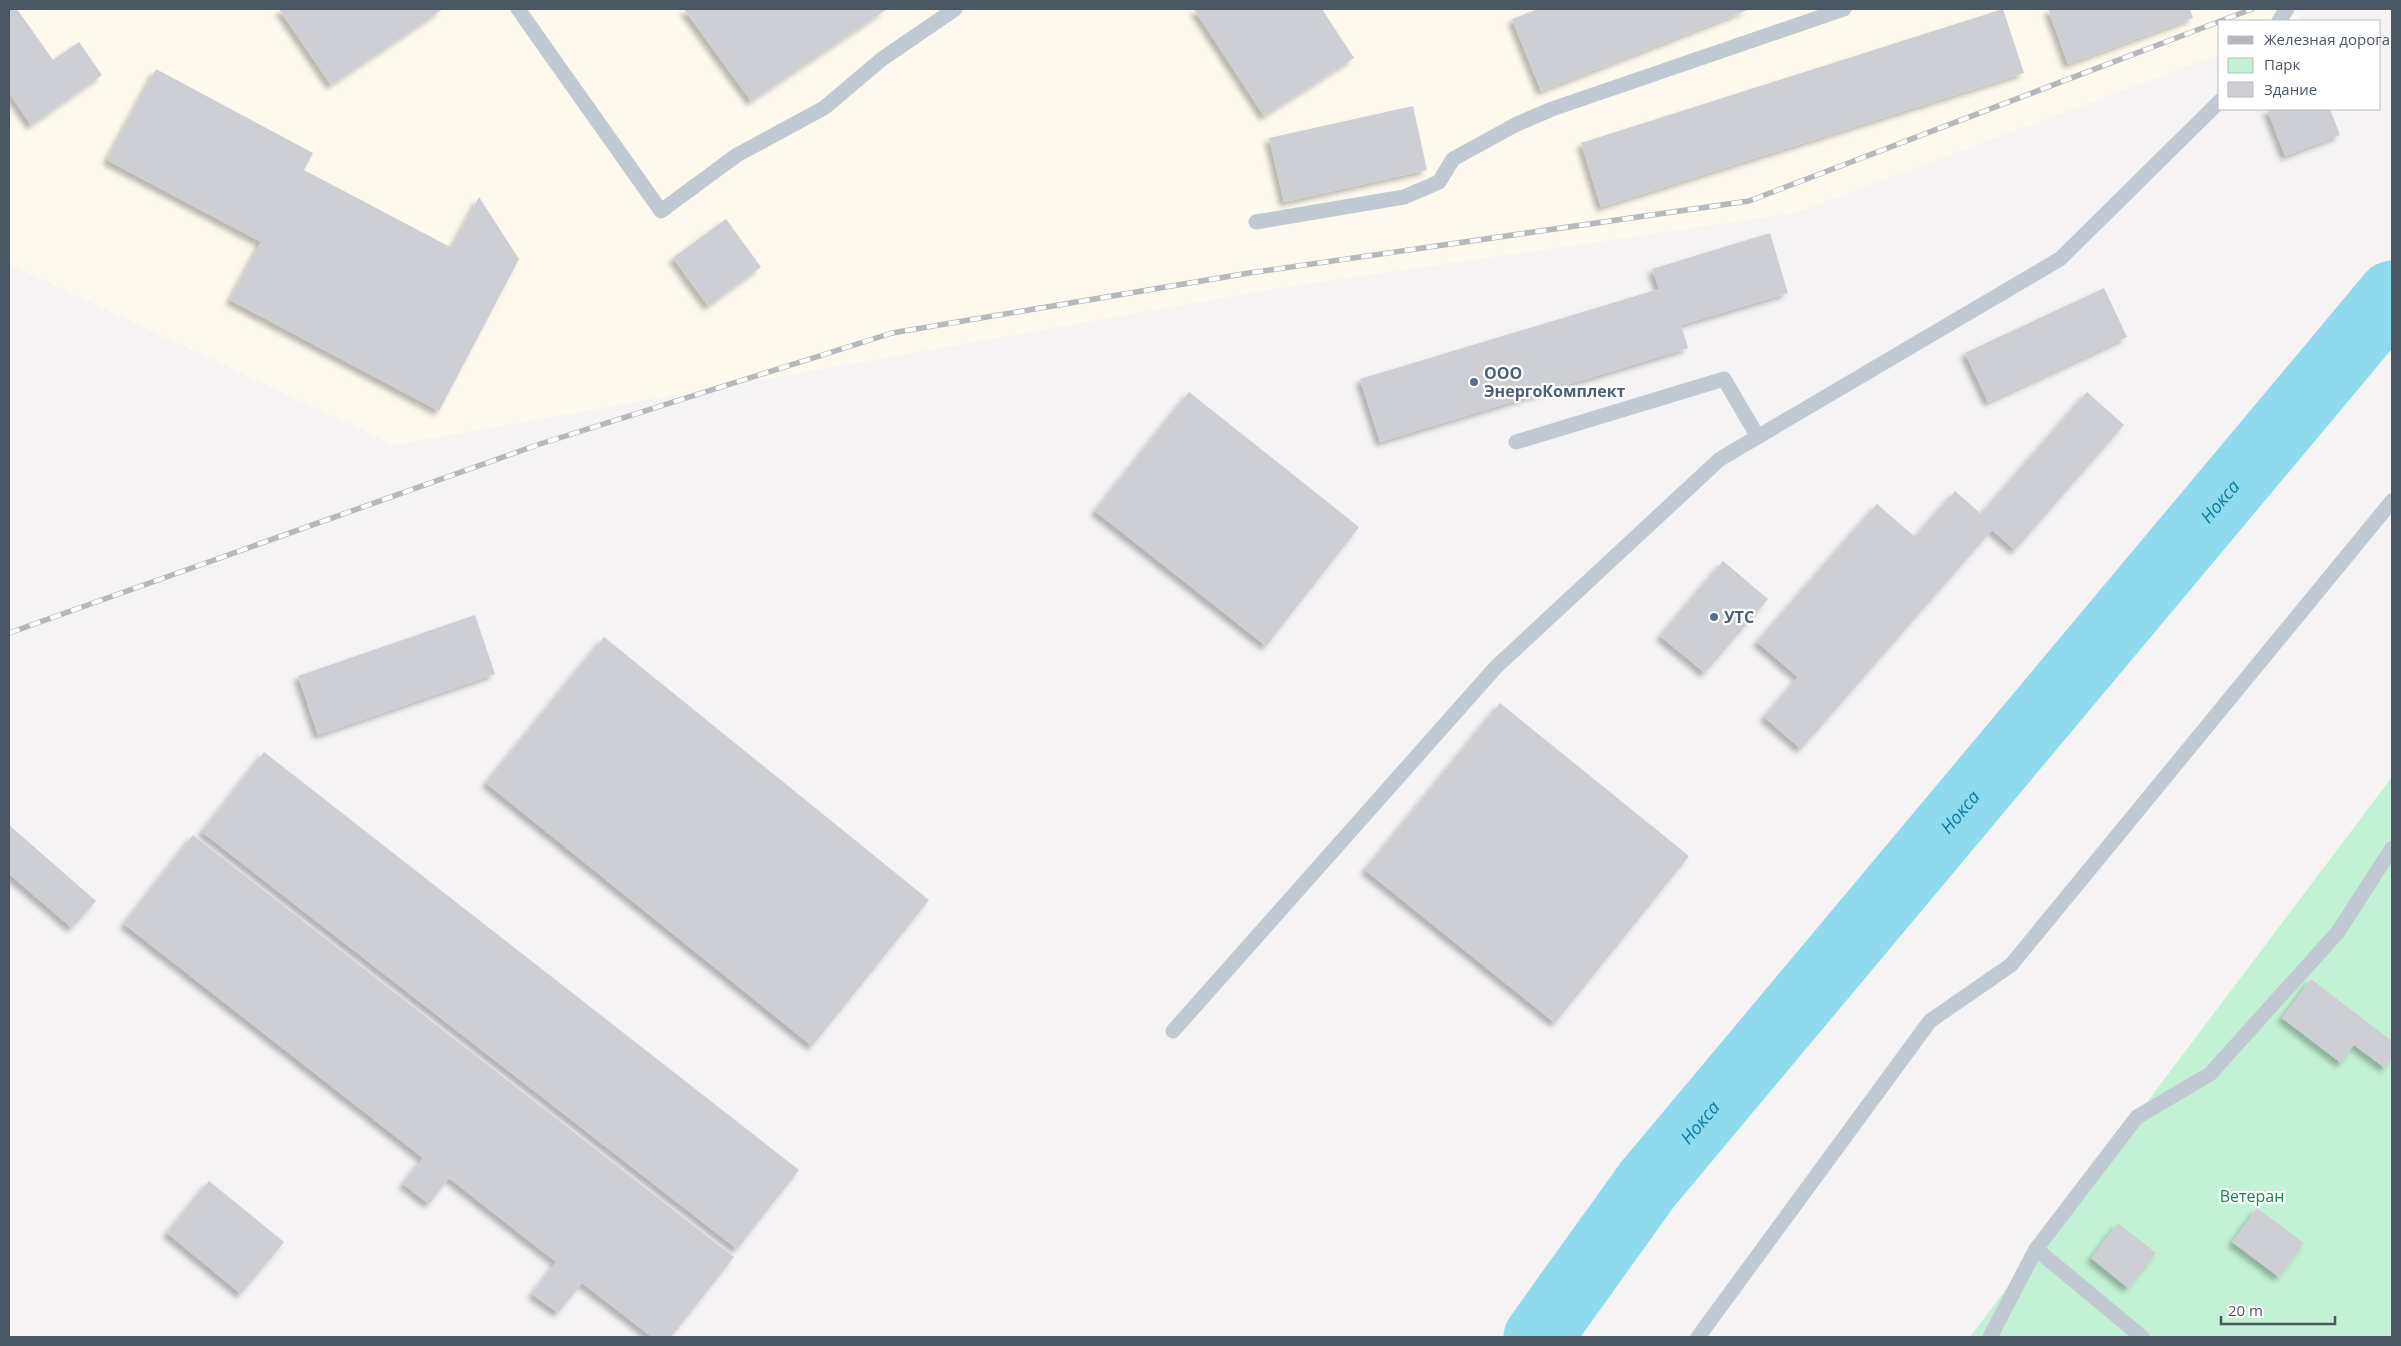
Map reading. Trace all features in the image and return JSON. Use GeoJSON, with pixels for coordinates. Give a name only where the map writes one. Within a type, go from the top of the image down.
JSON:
{"type":"FeatureCollection","features":[{"type":"Feature","properties":{"kind":"lane"},"geometry":{"type":"LineString","coordinates":[[518,9],[661,211],[737,155],[824,108],[882,59],[955,9]]}},
{"type":"Feature","properties":{"kind":"lane"},"geometry":{"type":"LineString","coordinates":[[1256,222],[1404,197],[1439,182],[1453,159],[1552,109],[1844,9]]}},
{"type":"Feature","properties":{"kind":"lane"},"geometry":{"type":"LineString","coordinates":[[2280,20],[2287,9]]}},
{"type":"Feature","properties":{"kind":"lane"},"geometry":{"type":"LineString","coordinates":[[1173,1031],[1496,667],[1720,459],[2060,259],[2218,103]]}},
{"type":"Feature","properties":{"kind":"lane"},"geometry":{"type":"LineString","coordinates":[[1516,442],[1724,379],[1758,437]]}},
{"type":"Feature","properties":{"kind":"lane"},"geometry":{"type":"LineString","coordinates":[[1698,1337],[1930,1021],[2010,965],[2392,501]]}},
{"type":"Feature","properties":{"kind":"lane"},"geometry":{"type":"LineString","coordinates":[[1990,1337],[2036,1249],[2137,1117],[2210,1074],[2338,932],[2392,848]]}},
{"type":"Feature","properties":{"kind":"lane"},"geometry":{"type":"LineString","coordinates":[[2036,1249],[2142,1337]]}},
{"type":"Feature","properties":{"kind":"shaded area"},"geometry":{"type":"Polygon","coordinates":[[[9,9],[2295,9],[2300,20],[2218,20],[2218,55],[1795,213],[1273,289],[394,445],[9,264],[9,9]]]}},
{"type":"Feature","properties":{"kind":"green space","name":"Ветеран"},"geometry":{"type":"Polygon","coordinates":[[[2392,777],[2392,1337],[1970,1337],[2392,777]]]}},
{"type":"Feature","properties":{"kind":"building"},"geometry":{"type":"Polygon","coordinates":[[[9,9],[17,9],[53,60],[79,42],[102,75],[31,125],[9,93],[9,9]]]}},
{"type":"Feature","properties":{"kind":"building"},"geometry":{"type":"Polygon","coordinates":[[[279,9],[443,9],[331,85],[279,9]]]}},
{"type":"Feature","properties":{"kind":"building"},"geometry":{"type":"Polygon","coordinates":[[[684,9],[887,9],[751,101],[684,9]]]}},
{"type":"Feature","properties":{"kind":"building"},"geometry":{"type":"Polygon","coordinates":[[[1194,9],[1322,9],[1354,58],[1264,116],[1194,9]]]}},
{"type":"Feature","properties":{"kind":"building"},"geometry":{"type":"Polygon","coordinates":[[[1538,9],[1750,9],[1541,91],[1512,19],[1538,9]]]}},
{"type":"Feature","properties":{"kind":"building"},"geometry":{"type":"Polygon","coordinates":[[[2003,9],[2024,73],[1601,207],[1581,143],[2003,9]]]}},
{"type":"Feature","properties":{"kind":"building"},"geometry":{"type":"Polygon","coordinates":[[[2048,9],[2190,9],[2193,18],[2068,64],[2048,9]]]}},
{"type":"Feature","properties":{"kind":"building"},"geometry":{"type":"Polygon","coordinates":[[[156,69],[313,153],[304,170],[452,248],[479,197],[519,259],[439,411],[230,300],[261,242],[107,160],[156,69]]]}},
{"type":"Feature","properties":{"kind":"building"},"geometry":{"type":"Polygon","coordinates":[[[1413,106],[1427,170],[1284,202],[1269,138],[1413,106]]]}},
{"type":"Feature","properties":{"kind":"building"},"geometry":{"type":"Polygon","coordinates":[[[2267,110],[2330,110],[2340,135],[2285,156],[2267,110]]]}},
{"type":"Feature","properties":{"kind":"building"},"geometry":{"type":"Polygon","coordinates":[[[726,219],[761,267],[708,306],[673,258],[726,219]]]}},
{"type":"Feature","properties":{"kind":"building"},"geometry":{"type":"Polygon","coordinates":[[[1770,233],[1788,293],[1681,325],[1688,348],[1380,442],[1360,379],[1659,289],[1652,269],[1770,233]]]}},
{"type":"Feature","properties":{"kind":"building"},"geometry":{"type":"Polygon","coordinates":[[[2104,288],[2127,337],[1988,402],[1965,353],[2104,288]]]}},
{"type":"Feature","properties":{"kind":"building"},"geometry":{"type":"Polygon","coordinates":[[[1189,392],[1359,527],[1266,646],[1095,511],[1189,392]]]}},
{"type":"Feature","properties":{"kind":"building"},"geometry":{"type":"Polygon","coordinates":[[[2087,392],[2124,425],[2015,550],[1992,530],[1801,749],[1764,717],[1798,677],[1757,642],[1877,504],[1915,537],[1955,491],[1981,514],[2087,392]]]}},
{"type":"Feature","properties":{"kind":"building","name":"УТС"},"geometry":{"type":"Polygon","coordinates":[[[1723,561],[1768,599],[1705,673],[1660,636],[1723,561]]]}},
{"type":"Feature","properties":{"kind":"building"},"geometry":{"type":"Polygon","coordinates":[[[475,615],[495,674],[318,735],[298,676],[475,615]]]}},
{"type":"Feature","properties":{"kind":"building"},"geometry":{"type":"Polygon","coordinates":[[[604,637],[929,900],[812,1046],[486,783],[604,637]]]}},
{"type":"Feature","properties":{"kind":"building"},"geometry":{"type":"Polygon","coordinates":[[[1500,703],[1689,856],[1555,1023],[1365,870],[1500,703]]]}},
{"type":"Feature","properties":{"kind":"building"},"geometry":{"type":"Polygon","coordinates":[[[264,752],[799,1170],[737,1249],[202,832],[264,752]]]}},
{"type":"Feature","properties":{"kind":"building"},"geometry":{"type":"Polygon","coordinates":[[[9,825],[96,901],[72,928],[9,874],[9,825]]]}},
{"type":"Feature","properties":{"kind":"building"},"geometry":{"type":"Polygon","coordinates":[[[193,835],[734,1257],[671,1337],[652,1337],[582,1283],[558,1313],[532,1294],[556,1262],[449,1178],[429,1204],[403,1184],[423,1158],[124,924],[193,835]]]}},
{"type":"Feature","properties":{"kind":"building"},"geometry":{"type":"Polygon","coordinates":[[[2311,979],[2392,1041],[2392,1058],[2385,1068],[2354,1045],[2341,1063],[2282,1018],[2311,979]]]}},
{"type":"Feature","properties":{"kind":"building"},"geometry":{"type":"Polygon","coordinates":[[[209,1181],[284,1242],[241,1294],[167,1233],[209,1181]]]}},
{"type":"Feature","properties":{"kind":"building"},"geometry":{"type":"Polygon","coordinates":[[[2257,1208],[2304,1243],[2279,1277],[2232,1242],[2257,1208]]]}},
{"type":"Feature","properties":{"kind":"building"},"geometry":{"type":"Polygon","coordinates":[[[2118,1223],[2156,1253],[2128,1288],[2091,1258],[2118,1223]]]}},
{"type":"Feature","properties":{"kind":"waterway","name":"Нокса"},"geometry":{"type":"LineString","coordinates":[[1538,1337],[1647,1185],[2392,295]]}},
{"type":"Feature","properties":{"kind":"railway"},"geometry":{"type":"LineString","coordinates":[[2223,20],[2252,9]]}},
{"type":"Feature","properties":{"kind":"railway"},"geometry":{"type":"LineString","coordinates":[[9,633],[537,445],[892,333],[1249,273],[1749,201],[2218,22]]}},
{"type":"Feature","properties":{"kind":"place","name":"ООО ЭнергоКомплект"},"geometry":{"type":"Point","coordinates":[1474,382]}},
{"type":"Feature","properties":{"kind":"place","name":"УТС"},"geometry":{"type":"Point","coordinates":[1714,617]}}]}
